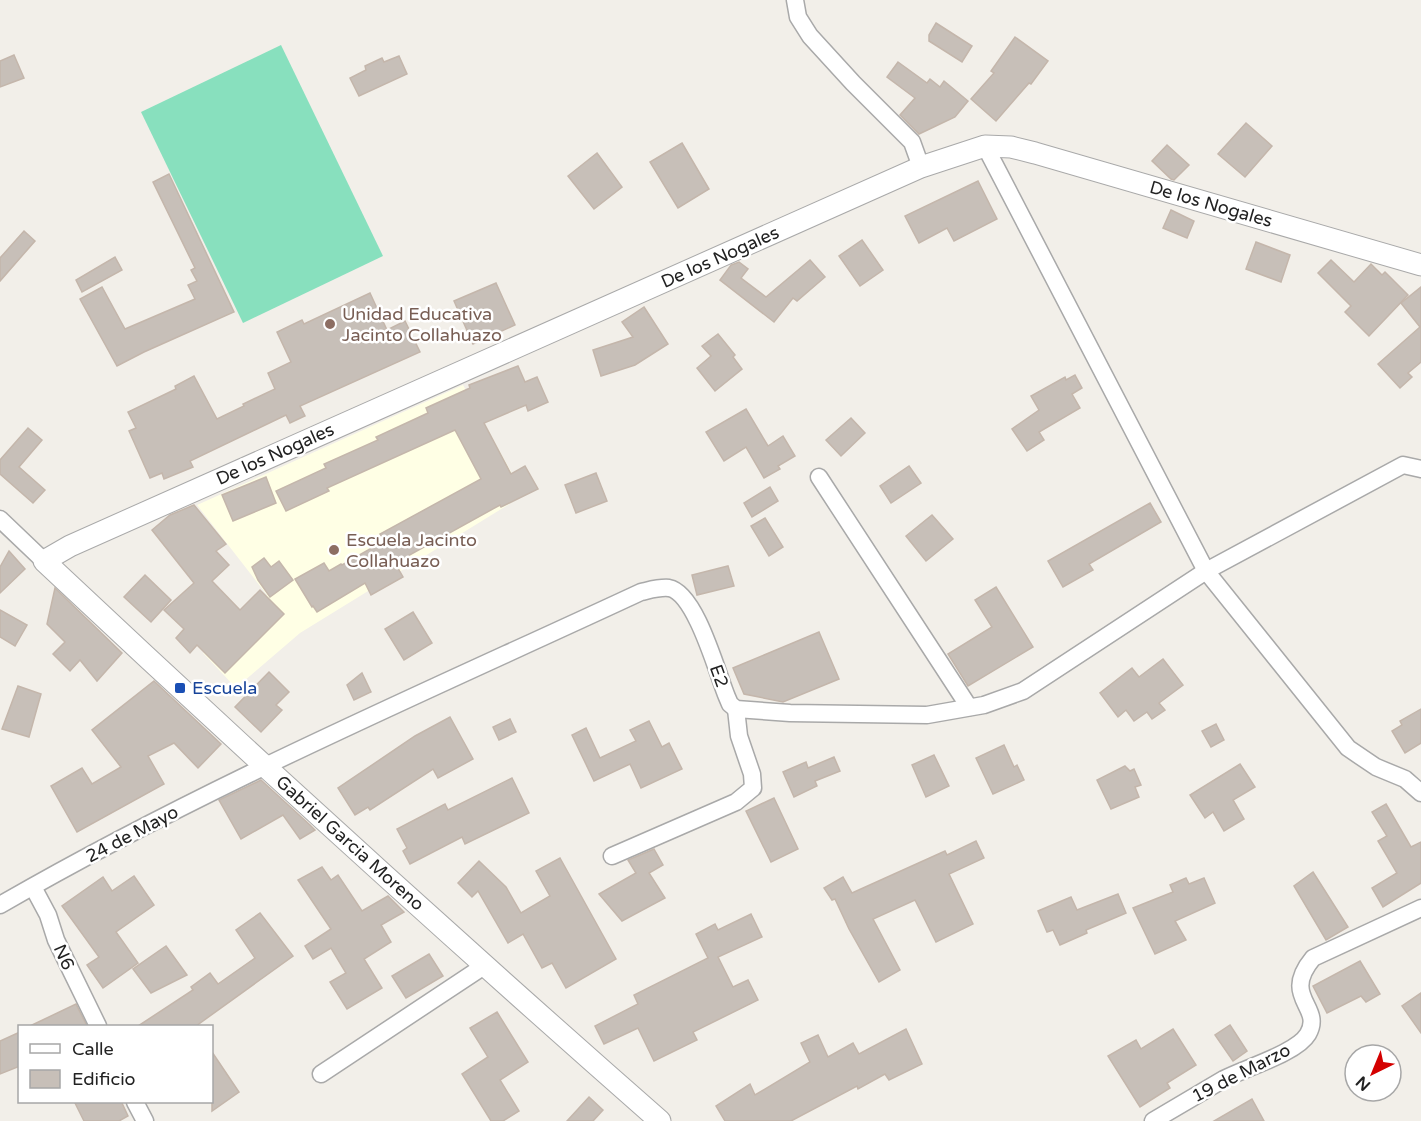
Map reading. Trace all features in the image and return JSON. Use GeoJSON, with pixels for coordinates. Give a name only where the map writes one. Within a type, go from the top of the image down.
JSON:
{"type":"FeatureCollection","features":[{"type":"Feature","properties":{"kind":"street"},"geometry":{"type":"LineString","coordinates":[[795,0],[798,17],[810,36],[912,142],[921,167]]}},
{"type":"Feature","properties":{"kind":"street"},"geometry":{"type":"LineString","coordinates":[[985,146],[1206,571],[1348,748],[1376,767],[1405,779],[1421,793]]}},
{"type":"Feature","properties":{"kind":"street","name":"De los Nogales"},"geometry":{"type":"LineString","coordinates":[[43,559],[921,167],[985,146],[1011,147],[1035,153],[1421,265]]}},
{"type":"Feature","properties":{"kind":"street","name":"E2"},"geometry":{"type":"LineString","coordinates":[[265,766],[641,592],[661,588],[676,591],[690,605],[730,704],[736,709],[790,713],[927,716],[984,705],[1023,691],[1206,571],[1403,465],[1421,469]]}},
{"type":"Feature","properties":{"kind":"street"},"geometry":{"type":"LineString","coordinates":[[819,477],[969,707]]}},
{"type":"Feature","properties":{"kind":"street","name":"Gabriel Garcia Moreno"},"geometry":{"type":"LineString","coordinates":[[0,519],[484,966],[660,1121]]}},
{"type":"Feature","properties":{"kind":"street"},"geometry":{"type":"LineString","coordinates":[[612,856],[736,802],[753,788],[752,774],[739,736],[736,709]]}},
{"type":"Feature","properties":{"kind":"street","name":"24 de Mayo"},"geometry":{"type":"LineString","coordinates":[[3,899],[33,887],[265,766]]}},
{"type":"Feature","properties":{"kind":"street","name":"N6"},"geometry":{"type":"LineString","coordinates":[[33,887],[98,1025]]}},
{"type":"Feature","properties":{"kind":"street","name":"19 de Marzo"},"geometry":{"type":"LineString","coordinates":[[1153,1121],[1227,1078],[1290,1051],[1309,1034],[1311,1025],[1309,1008],[1299,992],[1299,981],[1313,958],[1421,908]]}},
{"type":"Feature","properties":{"kind":"street"},"geometry":{"type":"LineString","coordinates":[[321,1074],[484,966]]}},
{"type":"Feature","properties":{"kind":"street"},"geometry":{"type":"LineString","coordinates":[[136,1103],[145,1121]]}},
{"type":"Feature","properties":{"kind":"shaded area","name":"Escuela Jacinto Collahuazo"},"geometry":{"type":"Polygon","coordinates":[[[463,385],[524,495],[300,633],[236,688],[203,653],[267,595],[197,505],[463,385]]]}},
{"type":"Feature","properties":{"kind":"green space"},"geometry":{"type":"Polygon","coordinates":[[[281,45],[383,256],[243,323],[141,112],[281,45]]]}},
{"type":"Feature","properties":{"kind":"building"},"geometry":{"type":"Polygon","coordinates":[[[936,23],[972,46],[962,62],[929,41],[929,35],[936,23]]]}},
{"type":"Feature","properties":{"kind":"building"},"geometry":{"type":"Polygon","coordinates":[[[1015,37],[1048,61],[1031,84],[1029,83],[996,121],[971,99],[994,73],[991,71],[1015,37]]]}},
{"type":"Feature","properties":{"kind":"building"},"geometry":{"type":"Polygon","coordinates":[[[14,55],[24,78],[0,87],[0,61],[14,55]]]}},
{"type":"Feature","properties":{"kind":"building"},"geometry":{"type":"Polygon","coordinates":[[[399,56],[407,74],[359,96],[350,78],[366,70],[365,66],[382,58],[384,62],[399,56]]]}},
{"type":"Feature","properties":{"kind":"building"},"geometry":{"type":"Polygon","coordinates":[[[898,62],[927,83],[930,79],[940,87],[944,81],[968,101],[955,117],[919,134],[900,115],[915,98],[887,77],[898,62]]]}},
{"type":"Feature","properties":{"kind":"building"},"geometry":{"type":"Polygon","coordinates":[[[1246,123],[1272,146],[1245,177],[1218,154],[1246,123]]]}},
{"type":"Feature","properties":{"kind":"building"},"geometry":{"type":"Polygon","coordinates":[[[682,143],[709,189],[678,208],[650,162],[682,143]]]}},
{"type":"Feature","properties":{"kind":"building"},"geometry":{"type":"Polygon","coordinates":[[[1167,145],[1189,165],[1174,180],[1152,161],[1167,145]]]}},
{"type":"Feature","properties":{"kind":"building"},"geometry":{"type":"Polygon","coordinates":[[[597,153],[622,187],[594,209],[568,176],[597,153]]]}},
{"type":"Feature","properties":{"kind":"building"},"geometry":{"type":"Polygon","coordinates":[[[169,174],[234,312],[117,366],[80,299],[102,287],[125,329],[195,299],[188,285],[197,281],[191,270],[195,268],[153,182],[169,174]]]}},
{"type":"Feature","properties":{"kind":"building"},"geometry":{"type":"Polygon","coordinates":[[[978,181],[997,219],[954,241],[947,228],[919,243],[905,216],[978,181]]]}},
{"type":"Feature","properties":{"kind":"building"},"geometry":{"type":"Polygon","coordinates":[[[1171,210],[1194,221],[1187,238],[1163,228],[1171,210]]]}},
{"type":"Feature","properties":{"kind":"building"},"geometry":{"type":"Polygon","coordinates":[[[24,231],[35,241],[0,281],[0,258],[24,231]]]}},
{"type":"Feature","properties":{"kind":"building"},"geometry":{"type":"Polygon","coordinates":[[[862,240],[883,270],[860,286],[839,256],[862,240]]]}},
{"type":"Feature","properties":{"kind":"building"},"geometry":{"type":"Polygon","coordinates":[[[1256,242],[1290,255],[1281,282],[1246,269],[1256,242]]]}},
{"type":"Feature","properties":{"kind":"building"},"geometry":{"type":"Polygon","coordinates":[[[115,257],[122,270],[82,292],[76,280],[115,257]]]}},
{"type":"Feature","properties":{"kind":"building"},"geometry":{"type":"Polygon","coordinates":[[[810,260],[825,277],[797,301],[793,298],[774,322],[720,280],[731,265],[739,262],[748,269],[741,278],[766,297],[810,260]]]}},
{"type":"Feature","properties":{"kind":"building"},"geometry":{"type":"Polygon","coordinates":[[[1331,260],[1354,282],[1371,264],[1382,275],[1385,272],[1408,295],[1369,336],[1345,312],[1351,306],[1318,273],[1331,260]]]}},
{"type":"Feature","properties":{"kind":"building"},"geometry":{"type":"Polygon","coordinates":[[[496,283],[515,325],[473,344],[454,301],[496,283]]]}},
{"type":"Feature","properties":{"kind":"building"},"geometry":{"type":"Polygon","coordinates":[[[1421,287],[1421,362],[1408,373],[1412,377],[1400,388],[1378,364],[1420,327],[1401,303],[1421,287]]]}},
{"type":"Feature","properties":{"kind":"building"},"geometry":{"type":"Polygon","coordinates":[[[370,293],[387,330],[405,321],[420,352],[300,406],[305,416],[290,423],[286,415],[190,461],[193,467],[164,479],[162,473],[150,478],[129,431],[136,428],[128,412],[176,389],[175,386],[194,376],[217,419],[244,406],[243,404],[275,389],[268,373],[291,362],[277,332],[302,320],[304,324],[370,293]]]}},
{"type":"Feature","properties":{"kind":"building"},"geometry":{"type":"Polygon","coordinates":[[[644,307],[668,344],[635,365],[601,376],[593,350],[633,337],[622,322],[644,307]]]}},
{"type":"Feature","properties":{"kind":"building"},"geometry":{"type":"Polygon","coordinates":[[[718,334],[735,355],[733,357],[742,369],[715,391],[697,368],[711,356],[702,346],[718,334]]]}},
{"type":"Feature","properties":{"kind":"building"},"geometry":{"type":"Polygon","coordinates":[[[518,366],[525,382],[537,377],[548,402],[528,411],[526,405],[484,423],[511,474],[525,466],[538,489],[501,507],[500,505],[395,563],[403,577],[371,595],[365,583],[317,612],[295,579],[324,563],[329,571],[342,565],[384,541],[380,534],[481,479],[455,430],[327,488],[329,491],[286,511],[276,491],[326,468],[324,464],[378,440],[376,437],[428,413],[426,408],[470,388],[469,385],[518,366]]]}},
{"type":"Feature","properties":{"kind":"building"},"geometry":{"type":"Polygon","coordinates":[[[1075,375],[1082,388],[1072,394],[1080,408],[1039,432],[1044,440],[1027,451],[1012,429],[1039,410],[1031,396],[1065,377],[1066,380],[1075,375]]]}},
{"type":"Feature","properties":{"kind":"building"},"geometry":{"type":"Polygon","coordinates":[[[746,409],[768,446],[783,436],[795,456],[778,466],[780,469],[764,478],[746,447],[724,461],[706,432],[746,409]]]}},
{"type":"Feature","properties":{"kind":"building"},"geometry":{"type":"Polygon","coordinates":[[[851,418],[865,433],[841,456],[826,440],[851,418]]]}},
{"type":"Feature","properties":{"kind":"building"},"geometry":{"type":"Polygon","coordinates":[[[28,428],[42,440],[19,467],[45,490],[33,503],[0,474],[0,460],[28,428]]]}},
{"type":"Feature","properties":{"kind":"building"},"geometry":{"type":"Polygon","coordinates":[[[909,466],[921,483],[891,503],[880,486],[909,466]]]}},
{"type":"Feature","properties":{"kind":"building"},"geometry":{"type":"Polygon","coordinates":[[[596,473],[607,501],[576,513],[565,485],[596,473]]]}},
{"type":"Feature","properties":{"kind":"building"},"geometry":{"type":"Polygon","coordinates":[[[266,477],[276,503],[233,521],[222,495],[266,477]]]}},
{"type":"Feature","properties":{"kind":"building"},"geometry":{"type":"Polygon","coordinates":[[[770,487],[778,501],[752,517],[744,503],[770,487]]]}},
{"type":"Feature","properties":{"kind":"building"},"geometry":{"type":"Polygon","coordinates":[[[1150,503],[1161,522],[1089,564],[1093,570],[1063,587],[1048,561],[1150,503]]]}},
{"type":"Feature","properties":{"kind":"building"},"geometry":{"type":"Polygon","coordinates":[[[194,505],[226,544],[216,551],[229,565],[212,581],[240,610],[260,590],[284,614],[225,673],[197,645],[190,653],[176,638],[184,629],[164,610],[194,583],[152,530],[170,515],[194,505]]]}},
{"type":"Feature","properties":{"kind":"building"},"geometry":{"type":"Polygon","coordinates":[[[932,515],[953,539],[926,561],[906,536],[932,515]]]}},
{"type":"Feature","properties":{"kind":"building"},"geometry":{"type":"Polygon","coordinates":[[[765,518],[783,547],[769,556],[751,526],[765,518]]]}},
{"type":"Feature","properties":{"kind":"building"},"geometry":{"type":"Polygon","coordinates":[[[9,551],[25,569],[0,593],[0,567],[9,551]]]}},
{"type":"Feature","properties":{"kind":"building"},"geometry":{"type":"Polygon","coordinates":[[[264,558],[271,567],[279,561],[293,580],[270,597],[252,567],[264,558]]]}},
{"type":"Feature","properties":{"kind":"building"},"geometry":{"type":"Polygon","coordinates":[[[728,566],[734,586],[697,595],[692,575],[728,566]]]}},
{"type":"Feature","properties":{"kind":"building"},"geometry":{"type":"Polygon","coordinates":[[[145,575],[171,600],[151,622],[124,597],[145,575]]]}},
{"type":"Feature","properties":{"kind":"building"},"geometry":{"type":"Polygon","coordinates":[[[996,587],[1033,647],[968,686],[948,654],[992,627],[975,600],[996,587]]]}},
{"type":"Feature","properties":{"kind":"building"},"geometry":{"type":"Polygon","coordinates":[[[55,588],[122,653],[97,681],[80,660],[70,671],[53,654],[65,642],[47,624],[55,588]]]}},
{"type":"Feature","properties":{"kind":"building"},"geometry":{"type":"Polygon","coordinates":[[[0,610],[27,625],[15,646],[0,637],[0,610]]]}},
{"type":"Feature","properties":{"kind":"building"},"geometry":{"type":"Polygon","coordinates":[[[413,612],[432,643],[404,660],[385,629],[413,612]]]}},
{"type":"Feature","properties":{"kind":"building"},"geometry":{"type":"Polygon","coordinates":[[[819,632],[839,679],[783,702],[744,694],[733,668],[819,632]]]}},
{"type":"Feature","properties":{"kind":"building"},"geometry":{"type":"Polygon","coordinates":[[[1163,659],[1183,685],[1159,703],[1165,710],[1152,719],[1147,712],[1134,721],[1126,710],[1118,717],[1100,693],[1132,668],[1139,677],[1163,659]]]}},
{"type":"Feature","properties":{"kind":"building"},"geometry":{"type":"Polygon","coordinates":[[[269,672],[289,692],[276,705],[282,710],[261,732],[235,707],[269,672]]]}},
{"type":"Feature","properties":{"kind":"building"},"geometry":{"type":"Polygon","coordinates":[[[362,673],[371,692],[354,700],[347,685],[362,673]]]}},
{"type":"Feature","properties":{"kind":"building"},"geometry":{"type":"Polygon","coordinates":[[[154,681],[221,744],[198,768],[174,743],[148,756],[164,784],[77,832],[51,786],[82,768],[92,784],[121,767],[92,730],[154,681]]]}},
{"type":"Feature","properties":{"kind":"building"},"geometry":{"type":"Polygon","coordinates":[[[18,686],[41,694],[29,737],[2,729],[18,686]]]}},
{"type":"Feature","properties":{"kind":"building"},"geometry":{"type":"Polygon","coordinates":[[[1421,709],[1421,743],[1405,753],[1392,731],[1402,725],[1400,721],[1421,709]]]}},
{"type":"Feature","properties":{"kind":"building"},"geometry":{"type":"Polygon","coordinates":[[[450,717],[473,759],[438,778],[433,769],[370,810],[368,807],[355,815],[338,788],[415,736],[450,717]]]}},
{"type":"Feature","properties":{"kind":"building"},"geometry":{"type":"Polygon","coordinates":[[[510,719],[516,732],[499,740],[493,727],[510,719]]]}},
{"type":"Feature","properties":{"kind":"building"},"geometry":{"type":"Polygon","coordinates":[[[649,721],[662,747],[669,743],[682,769],[641,788],[630,764],[594,781],[572,735],[586,728],[600,758],[636,741],[630,730],[649,721]]]}},
{"type":"Feature","properties":{"kind":"building"},"geometry":{"type":"Polygon","coordinates":[[[1216,724],[1224,740],[1211,747],[1202,731],[1216,724]]]}},
{"type":"Feature","properties":{"kind":"building"},"geometry":{"type":"Polygon","coordinates":[[[1004,745],[1014,767],[1017,765],[1024,780],[993,794],[976,758],[1004,745]]]}},
{"type":"Feature","properties":{"kind":"building"},"geometry":{"type":"Polygon","coordinates":[[[934,755],[949,786],[926,797],[912,765],[934,755]]]}},
{"type":"Feature","properties":{"kind":"building"},"geometry":{"type":"Polygon","coordinates":[[[834,757],[840,771],[815,781],[817,786],[794,797],[783,772],[806,762],[808,768],[834,757]]]}},
{"type":"Feature","properties":{"kind":"building"},"geometry":{"type":"Polygon","coordinates":[[[1240,764],[1255,787],[1233,800],[1244,819],[1224,831],[1213,812],[1205,818],[1190,795],[1240,764]]]}},
{"type":"Feature","properties":{"kind":"building"},"geometry":{"type":"Polygon","coordinates":[[[1125,766],[1130,771],[1134,769],[1141,785],[1135,787],[1139,797],[1111,809],[1097,780],[1125,766]]]}},
{"type":"Feature","properties":{"kind":"building"},"geometry":{"type":"Polygon","coordinates":[[[512,778],[529,813],[465,844],[462,837],[410,864],[403,851],[407,848],[397,829],[445,804],[448,810],[512,778]]]}},
{"type":"Feature","properties":{"kind":"building"},"geometry":{"type":"Polygon","coordinates":[[[261,780],[315,830],[300,839],[283,815],[241,839],[219,800],[261,780]]]}},
{"type":"Feature","properties":{"kind":"building"},"geometry":{"type":"Polygon","coordinates":[[[774,798],[798,849],[771,862],[746,811],[774,798]]]}},
{"type":"Feature","properties":{"kind":"building"},"geometry":{"type":"Polygon","coordinates":[[[1386,804],[1411,847],[1421,842],[1421,883],[1383,907],[1372,888],[1397,873],[1378,841],[1387,836],[1372,812],[1386,804]]]}},
{"type":"Feature","properties":{"kind":"building"},"geometry":{"type":"Polygon","coordinates":[[[976,841],[984,858],[949,874],[973,924],[936,942],[915,900],[873,919],[900,970],[879,982],[835,899],[832,900],[824,888],[843,877],[852,893],[945,851],[947,855],[976,841]]]}},
{"type":"Feature","properties":{"kind":"building"},"geometry":{"type":"Polygon","coordinates":[[[654,849],[663,865],[649,873],[665,898],[622,921],[599,894],[636,873],[628,860],[654,849]]]}},
{"type":"Feature","properties":{"kind":"building"},"geometry":{"type":"Polygon","coordinates":[[[560,858],[616,959],[566,988],[552,963],[542,968],[523,934],[508,943],[478,891],[472,897],[458,883],[479,861],[506,887],[521,913],[550,896],[536,871],[560,858]]]}},
{"type":"Feature","properties":{"kind":"building"},"geometry":{"type":"Polygon","coordinates":[[[322,867],[331,880],[338,875],[362,911],[388,896],[404,912],[381,925],[391,942],[364,959],[382,988],[347,1009],[330,982],[346,973],[331,948],[313,959],[305,946],[331,929],[298,880],[322,867]]]}},
{"type":"Feature","properties":{"kind":"building"},"geometry":{"type":"Polygon","coordinates":[[[1313,872],[1348,927],[1326,940],[1294,886],[1313,872]]]}},
{"type":"Feature","properties":{"kind":"building"},"geometry":{"type":"Polygon","coordinates":[[[134,876],[154,905],[116,932],[138,963],[103,988],[87,965],[99,957],[62,906],[103,877],[112,891],[134,876]]]}},
{"type":"Feature","properties":{"kind":"building"},"geometry":{"type":"Polygon","coordinates":[[[1186,878],[1189,884],[1204,878],[1215,903],[1175,921],[1186,940],[1155,954],[1133,908],[1173,892],[1170,885],[1186,878]]]}},
{"type":"Feature","properties":{"kind":"building"},"geometry":{"type":"Polygon","coordinates":[[[1118,894],[1126,913],[1086,930],[1087,933],[1060,945],[1053,930],[1047,932],[1038,911],[1071,897],[1077,910],[1118,894]]]}},
{"type":"Feature","properties":{"kind":"building"},"geometry":{"type":"Polygon","coordinates":[[[260,913],[293,956],[197,1025],[140,1025],[193,990],[191,987],[210,973],[218,984],[255,958],[236,930],[260,913]]]}},
{"type":"Feature","properties":{"kind":"building"},"geometry":{"type":"Polygon","coordinates":[[[751,914],[762,937],[718,957],[733,987],[748,980],[758,1000],[693,1032],[697,1040],[654,1061],[638,1028],[604,1044],[595,1026],[638,1004],[634,995],[708,958],[696,934],[715,924],[718,930],[751,914]]]}},
{"type":"Feature","properties":{"kind":"building"},"geometry":{"type":"Polygon","coordinates":[[[166,946],[187,975],[151,993],[133,969],[166,946]]]}},
{"type":"Feature","properties":{"kind":"building"},"geometry":{"type":"Polygon","coordinates":[[[429,954],[443,976],[406,998],[392,976],[429,954]]]}},
{"type":"Feature","properties":{"kind":"building"},"geometry":{"type":"Polygon","coordinates":[[[1360,961],[1380,994],[1366,1002],[1361,996],[1327,1013],[1313,986],[1360,961]]]}},
{"type":"Feature","properties":{"kind":"building"},"geometry":{"type":"Polygon","coordinates":[[[1421,993],[1421,1033],[1402,1006],[1421,993]]]}},
{"type":"Feature","properties":{"kind":"building"},"geometry":{"type":"Polygon","coordinates":[[[76,1004],[86,1025],[32,1025],[76,1004]]]}},
{"type":"Feature","properties":{"kind":"building"},"geometry":{"type":"Polygon","coordinates":[[[497,1012],[528,1062],[500,1080],[519,1111],[503,1121],[491,1121],[462,1074],[488,1057],[470,1028],[497,1012]]]}},
{"type":"Feature","properties":{"kind":"building"},"geometry":{"type":"Polygon","coordinates":[[[1230,1025],[1247,1051],[1233,1061],[1215,1035],[1230,1025]]]}},
{"type":"Feature","properties":{"kind":"building"},"geometry":{"type":"Polygon","coordinates":[[[906,1029],[922,1064],[889,1080],[885,1074],[858,1089],[857,1086],[791,1121],[725,1121],[716,1106],[750,1084],[755,1095],[810,1062],[801,1043],[818,1035],[828,1057],[853,1043],[859,1054],[906,1029]]]}},
{"type":"Feature","properties":{"kind":"building"},"geometry":{"type":"Polygon","coordinates":[[[1173,1029],[1196,1065],[1167,1083],[1170,1088],[1140,1107],[1108,1056],[1136,1040],[1141,1049],[1173,1029]]]}},
{"type":"Feature","properties":{"kind":"building"},"geometry":{"type":"Polygon","coordinates":[[[18,1033],[18,1067],[0,1074],[0,1041],[18,1033]]]}},
{"type":"Feature","properties":{"kind":"building"},"geometry":{"type":"Polygon","coordinates":[[[213,1053],[239,1092],[212,1111],[213,1103],[213,1053]]]}},
{"type":"Feature","properties":{"kind":"building"},"geometry":{"type":"Polygon","coordinates":[[[589,1097],[603,1110],[593,1121],[567,1121],[589,1097]]]}},
{"type":"Feature","properties":{"kind":"building"},"geometry":{"type":"Polygon","coordinates":[[[1252,1099],[1264,1121],[1214,1121],[1252,1099]]]}},
{"type":"Feature","properties":{"kind":"building"},"geometry":{"type":"Polygon","coordinates":[[[75,1103],[122,1103],[128,1116],[119,1121],[84,1121],[75,1103]]]}},
{"type":"Feature","properties":{"kind":"place","name":"Unidad Educativa Jacinto Collahuazo"},"geometry":{"type":"Point","coordinates":[330,324]}},
{"type":"Feature","properties":{"kind":"place","name":"Escuela Jacinto Collahuazo"},"geometry":{"type":"Point","coordinates":[334,550]}},
{"type":"Feature","properties":{"kind":"place","name":"Escuela"},"geometry":{"type":"Point","coordinates":[180,688]}}]}
